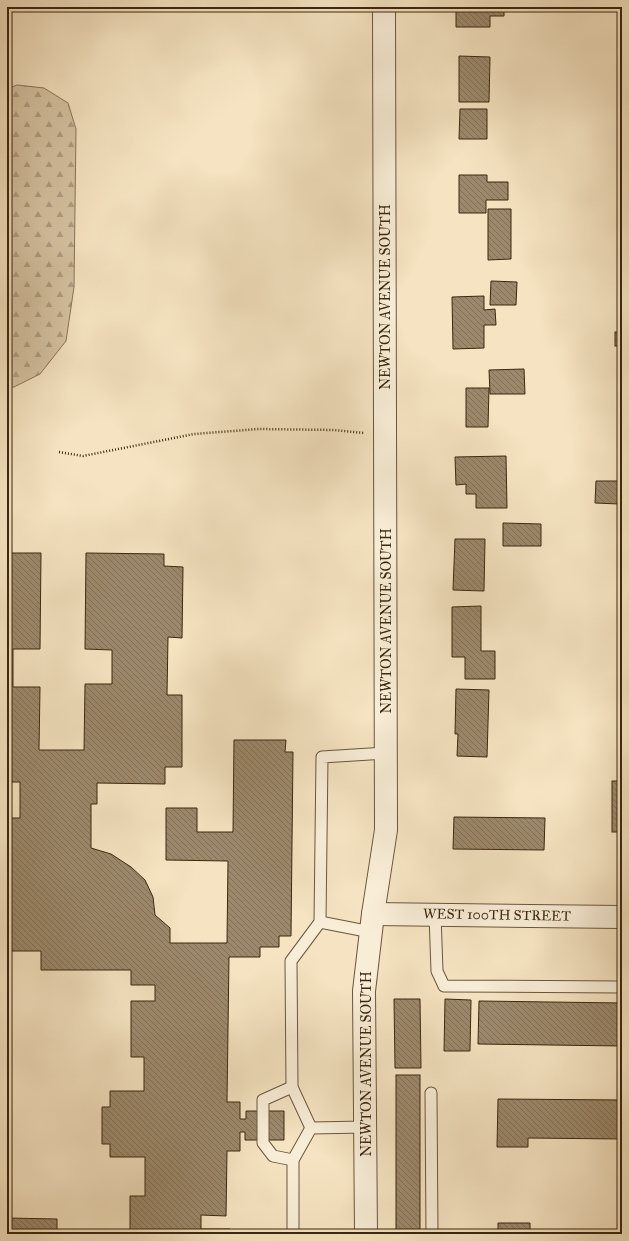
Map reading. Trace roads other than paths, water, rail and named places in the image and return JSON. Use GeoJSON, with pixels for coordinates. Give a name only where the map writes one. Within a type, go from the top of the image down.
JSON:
{"type":"FeatureCollection","features":[{"type":"Feature","properties":{"kind":"street","name":"NEWTON AVENUE SOUTH"},"geometry":{"type":"LineString","coordinates":[[366,1234],[364,991],[372,923],[386,830],[384,7]]}},
{"type":"Feature","properties":{"kind":"street","name":"WEST 100TH STREET"},"geometry":{"type":"LineString","coordinates":[[372,923],[435,915],[622,917]]}},
{"type":"Feature","properties":{"kind":"lane"},"geometry":{"type":"LineString","coordinates":[[311,1128],[292,1087],[291,961],[320,922],[322,757],[386,753]]}},
{"type":"Feature","properties":{"kind":"lane"},"geometry":{"type":"LineString","coordinates":[[435,915],[437,971],[444,986],[622,987]]}},
{"type":"Feature","properties":{"kind":"lane"},"geometry":{"type":"LineString","coordinates":[[320,922],[372,923]]}},
{"type":"Feature","properties":{"kind":"lane"},"geometry":{"type":"LineString","coordinates":[[292,1087],[263,1100],[263,1143],[273,1156],[293,1160]]}},
{"type":"Feature","properties":{"kind":"lane"},"geometry":{"type":"LineString","coordinates":[[431,1093],[432,1234]]}},
{"type":"Feature","properties":{"kind":"lane"},"geometry":{"type":"LineString","coordinates":[[311,1128],[365,1128]]}},
{"type":"Feature","properties":{"kind":"lane"},"geometry":{"type":"LineString","coordinates":[[293,1234],[293,1160],[311,1128]]}}]}
